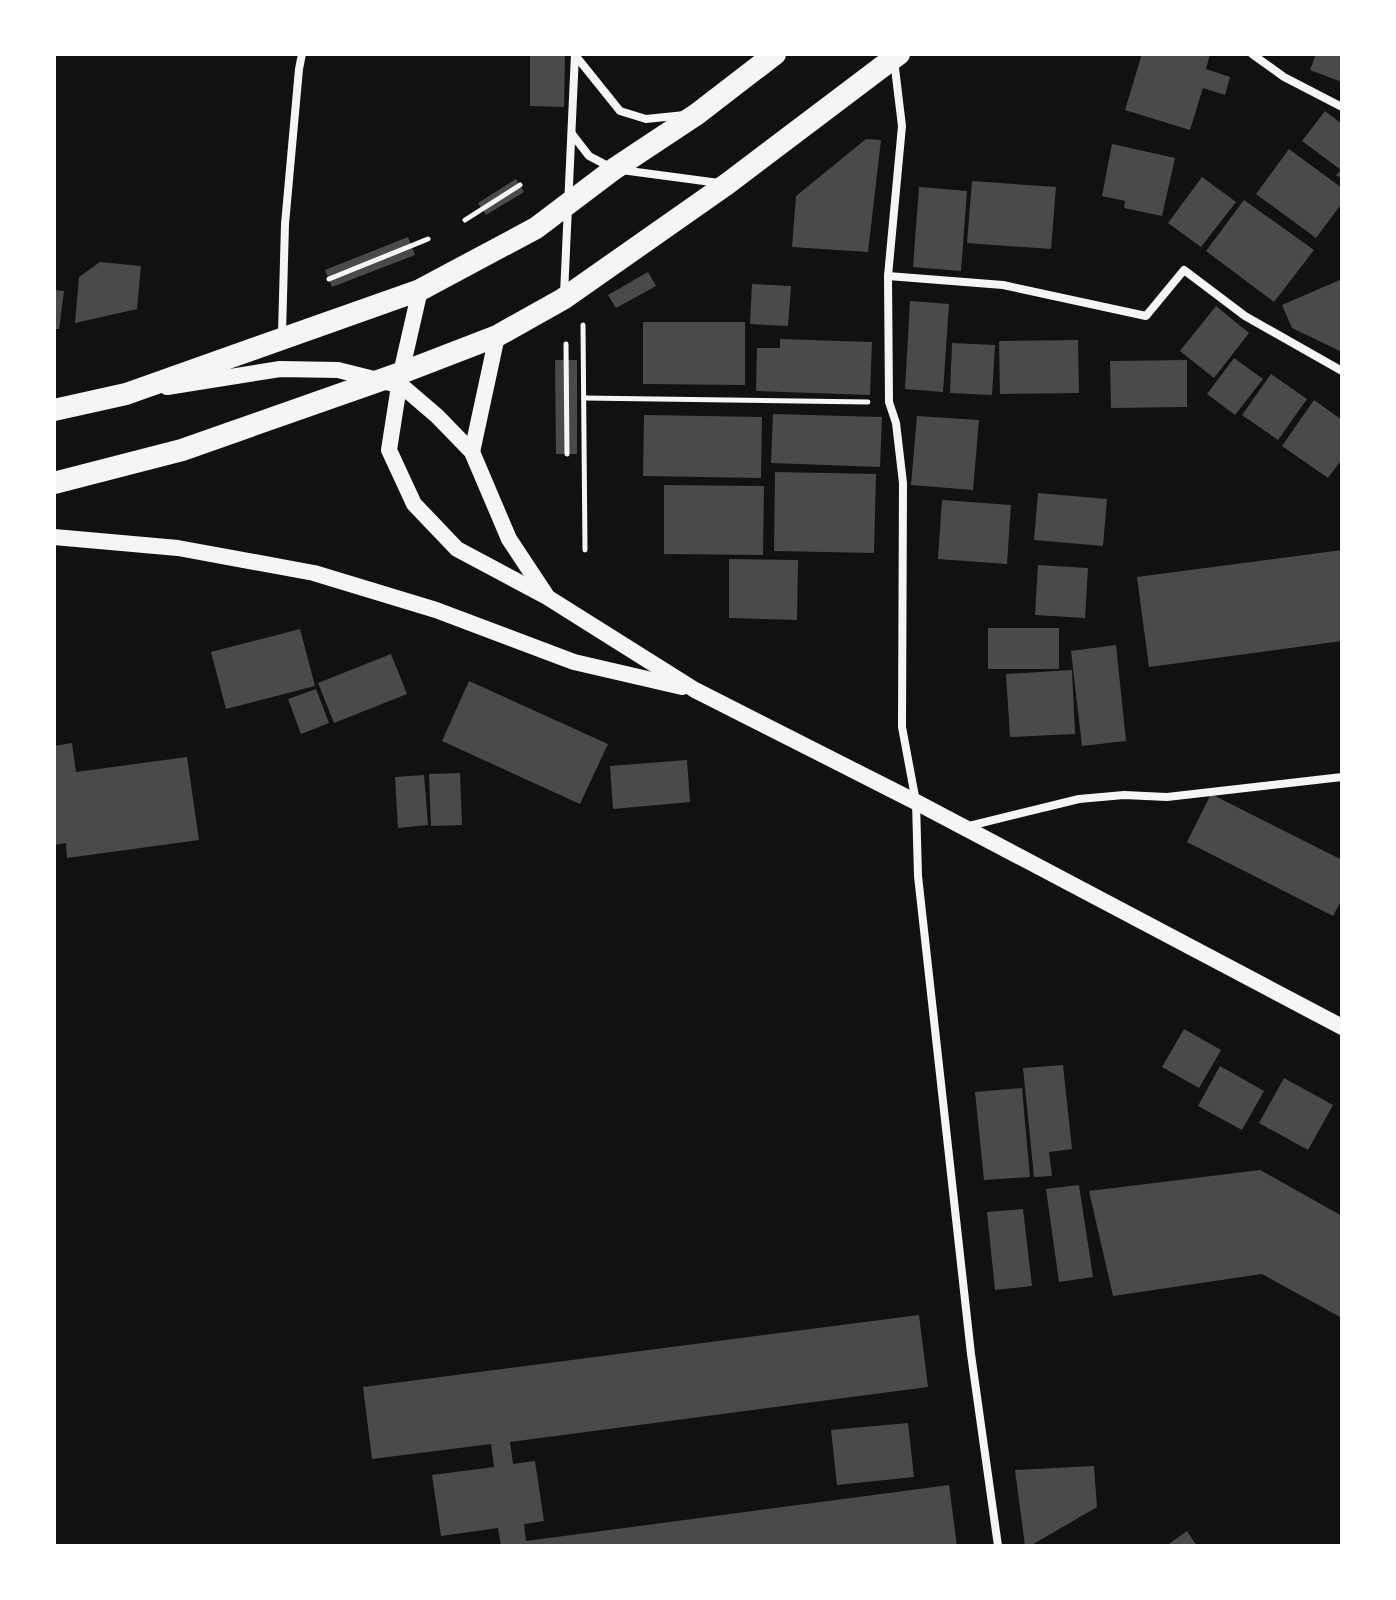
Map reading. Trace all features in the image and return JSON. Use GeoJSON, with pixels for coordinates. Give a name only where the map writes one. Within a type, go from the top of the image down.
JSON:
{"type":"FeatureCollection","features":[{"type":"Feature","properties":{"kind":"highway"},"geometry":{"type":"LineString","coordinates":[[54,410],[126,394],[420,290],[536,228],[614,169],[697,114],[775,54]]}},
{"type":"Feature","properties":{"kind":"highway"},"geometry":{"type":"LineString","coordinates":[[54,483],[182,450],[394,380],[497,336],[563,299],[727,184],[896,56]]}},
{"type":"Feature","properties":{"kind":"main road"},"geometry":{"type":"LineString","coordinates":[[420,290],[394,380],[389,450],[414,504],[457,549],[547,597],[695,690],[965,827],[1342,1027]]}},
{"type":"Feature","properties":{"kind":"main road"},"geometry":{"type":"LineString","coordinates":[[472,452],[497,336]]}},
{"type":"Feature","properties":{"kind":"main road"},"geometry":{"type":"LineString","coordinates":[[126,394],[280,369],[338,370],[394,380],[437,416],[472,452],[509,539],[547,597]]}},
{"type":"Feature","properties":{"kind":"main road"},"geometry":{"type":"LineString","coordinates":[[54,537],[178,548],[314,573],[436,610],[574,662],[695,690]]}},
{"type":"Feature","properties":{"kind":"street"},"geometry":{"type":"LineString","coordinates":[[282,339],[285,224],[302,54]]}},
{"type":"Feature","properties":{"kind":"street"},"geometry":{"type":"LineString","coordinates":[[575,54],[620,111],[646,119],[697,114]]}},
{"type":"Feature","properties":{"kind":"street"},"geometry":{"type":"LineString","coordinates":[[563,299],[575,54]]}},
{"type":"Feature","properties":{"kind":"street"},"geometry":{"type":"LineString","coordinates":[[1252,54],[1284,77],[1342,107]]}},
{"type":"Feature","properties":{"kind":"street"},"geometry":{"type":"LineString","coordinates":[[896,56],[902,126],[888,276],[889,402],[896,423],[903,483],[902,727],[916,802],[918,876],[971,1354],[998,1546]]}},
{"type":"Feature","properties":{"kind":"street"},"geometry":{"type":"LineString","coordinates":[[571,133],[589,156],[614,169],[727,184]]}},
{"type":"Feature","properties":{"kind":"street"},"geometry":{"type":"LineString","coordinates":[[888,276],[1003,285],[1146,316],[1184,270],[1245,316],[1342,371]]}},
{"type":"Feature","properties":{"kind":"street"},"geometry":{"type":"LineString","coordinates":[[965,827],[1079,799],[1124,795],[1167,797],[1342,777]]}},
{"type":"Feature","properties":{"kind":"path"},"geometry":{"type":"LineString","coordinates":[[465,220],[520,185]]}},
{"type":"Feature","properties":{"kind":"path"},"geometry":{"type":"LineString","coordinates":[[329,279],[428,239]]}},
{"type":"Feature","properties":{"kind":"path"},"geometry":{"type":"LineString","coordinates":[[583,325],[585,550]]}},
{"type":"Feature","properties":{"kind":"path"},"geometry":{"type":"LineString","coordinates":[[566,344],[567,454]]}},
{"type":"Feature","properties":{"kind":"path"},"geometry":{"type":"LineString","coordinates":[[584,398],[889,402]]}},
{"type":"Feature","properties":{"kind":"building"},"geometry":{"type":"Polygon","coordinates":[[[530,54],[565,54],[564,107],[530,106],[530,54]]]}},
{"type":"Feature","properties":{"kind":"building"},"geometry":{"type":"Polygon","coordinates":[[[1142,54],[1210,54],[1206,69],[1230,77],[1225,95],[1203,88],[1190,130],[1125,110],[1142,54]]]}},
{"type":"Feature","properties":{"kind":"building"},"geometry":{"type":"Polygon","coordinates":[[[1316,54],[1342,54],[1342,82],[1310,70],[1316,54]]]}},
{"type":"Feature","properties":{"kind":"building"},"geometry":{"type":"Polygon","coordinates":[[[1325,111],[1342,124],[1342,179],[1336,175],[1341,170],[1302,141],[1325,111]]]}},
{"type":"Feature","properties":{"kind":"building"},"geometry":{"type":"Polygon","coordinates":[[[866,139],[881,140],[868,252],[792,247],[796,196],[866,139]]]}},
{"type":"Feature","properties":{"kind":"building"},"geometry":{"type":"Polygon","coordinates":[[[1112,144],[1175,158],[1162,216],[1124,208],[1125,201],[1102,196],[1112,144]]]}},
{"type":"Feature","properties":{"kind":"building"},"geometry":{"type":"Polygon","coordinates":[[[1289,149],[1342,188],[1342,203],[1316,238],[1256,194],[1289,149]]]}},
{"type":"Feature","properties":{"kind":"building"},"geometry":{"type":"Polygon","coordinates":[[[1202,177],[1236,202],[1201,247],[1168,223],[1202,177]]]}},
{"type":"Feature","properties":{"kind":"building"},"geometry":{"type":"Polygon","coordinates":[[[516,179],[524,192],[486,215],[478,203],[516,179]]]}},
{"type":"Feature","properties":{"kind":"building"},"geometry":{"type":"Polygon","coordinates":[[[972,181],[1056,187],[1051,249],[967,243],[972,181]]]}},
{"type":"Feature","properties":{"kind":"building"},"geometry":{"type":"Polygon","coordinates":[[[919,187],[967,191],[961,271],[913,267],[919,187]]]}},
{"type":"Feature","properties":{"kind":"building"},"geometry":{"type":"Polygon","coordinates":[[[1244,200],[1314,250],[1274,302],[1206,251],[1244,200]]]}},
{"type":"Feature","properties":{"kind":"building"},"geometry":{"type":"Polygon","coordinates":[[[408,237],[415,255],[332,287],[325,270],[408,237]]]}},
{"type":"Feature","properties":{"kind":"building"},"geometry":{"type":"Polygon","coordinates":[[[100,262],[141,266],[137,309],[75,323],[79,277],[100,262]]]}},
{"type":"Feature","properties":{"kind":"building"},"geometry":{"type":"Polygon","coordinates":[[[648,272],[656,286],[616,308],[608,295],[648,272]]]}},
{"type":"Feature","properties":{"kind":"building"},"geometry":{"type":"Polygon","coordinates":[[[1342,279],[1342,352],[1292,328],[1282,305],[1342,279]]]}},
{"type":"Feature","properties":{"kind":"building"},"geometry":{"type":"Polygon","coordinates":[[[752,284],[791,286],[788,326],[750,324],[752,284]]]}},
{"type":"Feature","properties":{"kind":"building"},"geometry":{"type":"Polygon","coordinates":[[[54,290],[64,291],[59,329],[54,329],[54,290]]]}},
{"type":"Feature","properties":{"kind":"building"},"geometry":{"type":"Polygon","coordinates":[[[910,301],[949,304],[943,392],[905,389],[910,301]]]}},
{"type":"Feature","properties":{"kind":"building"},"geometry":{"type":"Polygon","coordinates":[[[1216,306],[1249,333],[1214,378],[1180,351],[1216,306]]]}},
{"type":"Feature","properties":{"kind":"building"},"geometry":{"type":"Polygon","coordinates":[[[643,322],[745,322],[745,385],[643,384],[643,322]]]}},
{"type":"Feature","properties":{"kind":"building"},"geometry":{"type":"Polygon","coordinates":[[[780,339],[872,342],[870,395],[756,391],[757,348],[780,348],[780,339]]]}},
{"type":"Feature","properties":{"kind":"building"},"geometry":{"type":"Polygon","coordinates":[[[1078,340],[1079,393],[1000,394],[999,341],[1078,340]]]}},
{"type":"Feature","properties":{"kind":"building"},"geometry":{"type":"Polygon","coordinates":[[[952,343],[995,345],[992,395],[950,393],[952,343]]]}},
{"type":"Feature","properties":{"kind":"building"},"geometry":{"type":"Polygon","coordinates":[[[1234,358],[1263,379],[1235,415],[1207,394],[1234,358]]]}},
{"type":"Feature","properties":{"kind":"building"},"geometry":{"type":"Polygon","coordinates":[[[555,360],[577,360],[577,454],[556,454],[555,360]]]}},
{"type":"Feature","properties":{"kind":"building"},"geometry":{"type":"Polygon","coordinates":[[[1187,360],[1187,407],[1111,408],[1110,361],[1187,360]]]}},
{"type":"Feature","properties":{"kind":"building"},"geometry":{"type":"Polygon","coordinates":[[[1271,374],[1307,399],[1278,440],[1242,415],[1271,374]]]}},
{"type":"Feature","properties":{"kind":"building"},"geometry":{"type":"Polygon","coordinates":[[[1314,400],[1342,420],[1342,459],[1328,478],[1282,446],[1314,400]]]}},
{"type":"Feature","properties":{"kind":"building"},"geometry":{"type":"Polygon","coordinates":[[[773,414],[882,417],[880,467],[771,463],[773,414]]]}},
{"type":"Feature","properties":{"kind":"building"},"geometry":{"type":"Polygon","coordinates":[[[644,415],[762,417],[761,478],[643,476],[644,415]]]}},
{"type":"Feature","properties":{"kind":"building"},"geometry":{"type":"Polygon","coordinates":[[[917,416],[979,420],[973,490],[911,485],[917,416]]]}},
{"type":"Feature","properties":{"kind":"building"},"geometry":{"type":"Polygon","coordinates":[[[775,472],[876,474],[874,553],[774,551],[775,472]]]}},
{"type":"Feature","properties":{"kind":"building"},"geometry":{"type":"Polygon","coordinates":[[[664,485],[764,486],[763,555],[664,554],[664,485]]]}},
{"type":"Feature","properties":{"kind":"building"},"geometry":{"type":"Polygon","coordinates":[[[1038,493],[1107,499],[1103,546],[1034,540],[1038,493]]]}},
{"type":"Feature","properties":{"kind":"building"},"geometry":{"type":"Polygon","coordinates":[[[942,500],[1011,505],[1007,564],[938,559],[942,500]]]}},
{"type":"Feature","properties":{"kind":"building"},"geometry":{"type":"Polygon","coordinates":[[[1342,550],[1342,641],[1149,667],[1137,577],[1342,550]]]}},
{"type":"Feature","properties":{"kind":"building"},"geometry":{"type":"Polygon","coordinates":[[[729,559],[798,560],[797,620],[729,618],[729,559]]]}},
{"type":"Feature","properties":{"kind":"building"},"geometry":{"type":"Polygon","coordinates":[[[1038,565],[1088,568],[1085,618],[1035,615],[1038,565]]]}},
{"type":"Feature","properties":{"kind":"building"},"geometry":{"type":"Polygon","coordinates":[[[988,628],[1059,628],[1059,669],[988,669],[988,628]]]}},
{"type":"Feature","properties":{"kind":"building"},"geometry":{"type":"Polygon","coordinates":[[[300,629],[315,686],[226,709],[211,652],[300,629]]]}},
{"type":"Feature","properties":{"kind":"building"},"geometry":{"type":"Polygon","coordinates":[[[1116,645],[1126,741],[1082,746],[1071,651],[1116,645]]]}},
{"type":"Feature","properties":{"kind":"building"},"geometry":{"type":"Polygon","coordinates":[[[391,654],[407,694],[334,723],[318,683],[391,654]]]}},
{"type":"Feature","properties":{"kind":"building"},"geometry":{"type":"Polygon","coordinates":[[[1072,670],[1075,734],[1010,737],[1006,674],[1072,670]]]}},
{"type":"Feature","properties":{"kind":"building"},"geometry":{"type":"Polygon","coordinates":[[[469,681],[608,744],[580,804],[442,741],[469,681]]]}},
{"type":"Feature","properties":{"kind":"building"},"geometry":{"type":"Polygon","coordinates":[[[316,689],[329,723],[301,734],[288,699],[316,689]]]}},
{"type":"Feature","properties":{"kind":"building"},"geometry":{"type":"Polygon","coordinates":[[[72,743],[76,772],[187,757],[199,840],[67,858],[66,843],[54,845],[54,746],[72,743]]]}},
{"type":"Feature","properties":{"kind":"building"},"geometry":{"type":"Polygon","coordinates":[[[687,760],[690,802],[613,809],[610,766],[687,760]]]}},
{"type":"Feature","properties":{"kind":"building"},"geometry":{"type":"Polygon","coordinates":[[[460,773],[462,825],[431,826],[429,774],[460,773]]]}},
{"type":"Feature","properties":{"kind":"building"},"geometry":{"type":"Polygon","coordinates":[[[424,775],[428,825],[398,828],[395,777],[424,775]]]}},
{"type":"Feature","properties":{"kind":"building"},"geometry":{"type":"Polygon","coordinates":[[[1211,794],[1342,860],[1342,899],[1333,916],[1187,842],[1211,794]]]}},
{"type":"Feature","properties":{"kind":"building"},"geometry":{"type":"Polygon","coordinates":[[[1184,1029],[1221,1050],[1199,1088],[1162,1067],[1184,1029]]]}},
{"type":"Feature","properties":{"kind":"building"},"geometry":{"type":"Polygon","coordinates":[[[1063,1065],[1072,1149],[1049,1152],[1052,1176],[1034,1177],[1023,1068],[1063,1065]]]}},
{"type":"Feature","properties":{"kind":"building"},"geometry":{"type":"Polygon","coordinates":[[[1220,1066],[1264,1091],[1242,1130],[1198,1106],[1220,1066]]]}},
{"type":"Feature","properties":{"kind":"building"},"geometry":{"type":"Polygon","coordinates":[[[1284,1078],[1333,1105],[1308,1150],[1259,1123],[1284,1078]]]}},
{"type":"Feature","properties":{"kind":"building"},"geometry":{"type":"Polygon","coordinates":[[[1022,1088],[1030,1177],[984,1180],[975,1092],[1022,1088]]]}},
{"type":"Feature","properties":{"kind":"building"},"geometry":{"type":"Polygon","coordinates":[[[1260,1170],[1342,1216],[1342,1318],[1262,1274],[1113,1296],[1089,1191],[1260,1170]]]}},
{"type":"Feature","properties":{"kind":"building"},"geometry":{"type":"Polygon","coordinates":[[[1079,1185],[1093,1277],[1059,1282],[1046,1189],[1079,1185]]]}},
{"type":"Feature","properties":{"kind":"building"},"geometry":{"type":"Polygon","coordinates":[[[1023,1209],[1032,1286],[995,1290],[987,1212],[1023,1209]]]}},
{"type":"Feature","properties":{"kind":"building"},"geometry":{"type":"Polygon","coordinates":[[[919,1315],[928,1387],[510,1442],[513,1464],[535,1461],[544,1521],[524,1524],[526,1541],[949,1485],[957,1546],[501,1546],[498,1528],[441,1536],[432,1475],[494,1467],[491,1444],[372,1459],[363,1387],[919,1315]]]}},
{"type":"Feature","properties":{"kind":"building"},"geometry":{"type":"Polygon","coordinates":[[[908,1423],[914,1477],[837,1485],[831,1430],[908,1423]]]}},
{"type":"Feature","properties":{"kind":"building"},"geometry":{"type":"Polygon","coordinates":[[[1094,1466],[1097,1507],[1025,1546],[1015,1470],[1094,1466]]]}},
{"type":"Feature","properties":{"kind":"building"},"geometry":{"type":"Polygon","coordinates":[[[1187,1531],[1197,1546],[1166,1546],[1187,1531]]]}}]}
